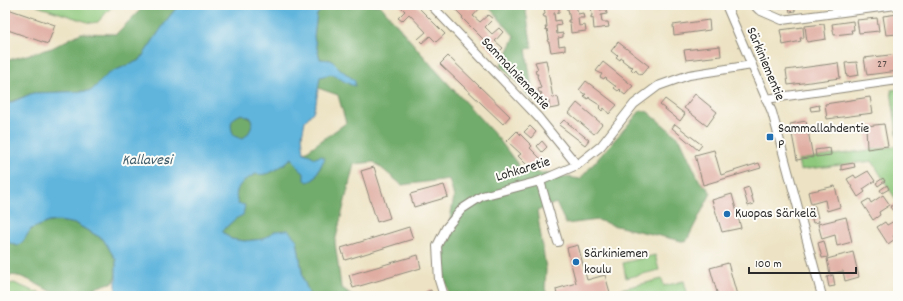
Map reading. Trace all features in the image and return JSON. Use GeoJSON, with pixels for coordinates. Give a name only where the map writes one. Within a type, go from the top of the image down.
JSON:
{"type":"FeatureCollection","features":[{"type":"Feature","properties":{"kind":"street","name":"Sammalniementie"},"geometry":{"type":"LineString","coordinates":[[431,5],[538,117],[577,165]]}},
{"type":"Feature","properties":{"kind":"street","name":"Särkiniementie"},"geometry":{"type":"LineString","coordinates":[[726,5],[772,112],[822,296]]}},
{"type":"Feature","properties":{"kind":"street"},"geometry":{"type":"LineString","coordinates":[[754,5],[759,10],[782,20],[896,5]]}},
{"type":"Feature","properties":{"kind":"street","name":"Lohkaretie"},"geometry":{"type":"LineString","coordinates":[[444,296],[439,280],[436,246],[446,228],[462,209],[482,196],[540,181],[577,165],[601,146],[634,104],[658,86],[689,75],[752,65]]}},
{"type":"Feature","properties":{"kind":"street"},"geometry":{"type":"LineString","coordinates":[[766,99],[898,80]]}},
{"type":"Feature","properties":{"kind":"street"},"geometry":{"type":"LineString","coordinates":[[540,181],[558,242]]}},
{"type":"Feature","properties":{"kind":"green space"},"geometry":{"type":"Polygon","coordinates":[[[37,5],[113,5],[98,22],[91,23],[37,5]]]}},
{"type":"Feature","properties":{"kind":"green space"},"geometry":{"type":"Polygon","coordinates":[[[145,5],[179,5],[169,17],[140,60],[109,73],[91,91],[33,93],[5,104],[5,61],[52,48],[81,33],[116,34],[145,5]]]}},
{"type":"Feature","properties":{"kind":"green space"},"geometry":{"type":"Polygon","coordinates":[[[327,5],[380,5],[432,66],[498,138],[522,170],[580,179],[641,110],[648,112],[680,139],[700,182],[706,186],[711,193],[686,242],[612,225],[598,220],[566,224],[556,203],[537,211],[546,269],[545,289],[548,296],[449,296],[442,264],[454,197],[449,179],[402,185],[374,162],[354,164],[335,242],[341,287],[353,296],[310,296],[303,278],[297,240],[275,231],[263,239],[244,241],[231,239],[222,231],[235,219],[238,204],[236,197],[238,187],[247,178],[256,174],[261,175],[271,172],[292,158],[299,169],[314,179],[321,166],[312,156],[304,153],[346,123],[338,95],[318,88],[320,77],[331,74],[341,78],[350,85],[355,81],[331,60],[320,59],[314,37],[317,14],[327,5]]]}},
{"type":"Feature","properties":{"kind":"green space"},"geometry":{"type":"Polygon","coordinates":[[[487,5],[525,5],[532,48],[526,49],[534,102],[501,65],[515,37],[487,5]]]}},
{"type":"Feature","properties":{"kind":"green space"},"geometry":{"type":"Polygon","coordinates":[[[898,89],[898,141],[891,90],[898,89]]]}},
{"type":"Feature","properties":{"kind":"green space"},"geometry":{"type":"Polygon","coordinates":[[[242,114],[251,119],[252,125],[249,133],[242,139],[234,136],[231,128],[231,122],[242,114]]]}},
{"type":"Feature","properties":{"kind":"green space"},"geometry":{"type":"Polygon","coordinates":[[[898,146],[898,203],[872,161],[800,170],[798,160],[898,146]]]}},
{"type":"Feature","properties":{"kind":"green space"},"geometry":{"type":"Polygon","coordinates":[[[59,221],[76,224],[103,239],[116,260],[116,274],[114,282],[82,292],[63,294],[56,293],[19,276],[12,275],[5,277],[5,241],[18,246],[36,226],[48,222],[59,221]]]}},
{"type":"Feature","properties":{"kind":"green space"},"geometry":{"type":"Polygon","coordinates":[[[655,255],[659,270],[626,278],[623,263],[655,255]]]}},
{"type":"Feature","properties":{"kind":"green space"},"geometry":{"type":"Polygon","coordinates":[[[662,279],[664,286],[684,281],[688,296],[623,296],[621,289],[662,279]]]}},
{"type":"Feature","properties":{"kind":"green space"},"geometry":{"type":"Polygon","coordinates":[[[14,283],[45,296],[5,296],[5,285],[14,283]]]}},
{"type":"Feature","properties":{"kind":"water","name":"Kallavesi"},"geometry":{"type":"Polygon","coordinates":[[[179,5],[327,5],[317,14],[314,37],[320,59],[331,60],[355,81],[355,86],[331,74],[320,77],[316,103],[313,112],[305,121],[302,136],[304,153],[315,158],[321,156],[325,158],[314,179],[308,182],[304,179],[304,173],[299,169],[292,158],[271,172],[261,175],[256,174],[247,179],[240,185],[236,193],[238,204],[245,205],[243,215],[235,219],[222,231],[231,239],[244,241],[263,239],[275,231],[288,230],[297,240],[303,278],[310,296],[113,296],[116,292],[116,260],[103,239],[76,224],[59,221],[49,222],[31,229],[18,246],[5,241],[5,105],[33,93],[91,91],[109,73],[140,60],[169,17],[179,5]],[[242,114],[233,120],[231,128],[234,136],[242,139],[247,135],[252,124],[251,118],[242,114]]]}},
{"type":"Feature","properties":{"kind":"building"},"geometry":{"type":"Polygon","coordinates":[[[399,5],[416,5],[445,34],[436,42],[430,36],[422,43],[418,39],[426,32],[409,14],[402,21],[398,18],[405,11],[399,5]]]}},
{"type":"Feature","properties":{"kind":"building"},"geometry":{"type":"Polygon","coordinates":[[[451,5],[465,5],[469,9],[474,5],[479,5],[481,7],[473,16],[480,22],[488,15],[493,19],[485,27],[492,34],[499,28],[503,32],[495,41],[503,48],[496,55],[483,43],[485,41],[451,5]]]}},
{"type":"Feature","properties":{"kind":"building"},"geometry":{"type":"Polygon","coordinates":[[[544,5],[553,5],[553,8],[559,7],[559,12],[554,13],[555,21],[560,20],[561,25],[556,26],[557,34],[563,33],[563,37],[558,38],[559,46],[565,45],[565,50],[551,52],[549,42],[547,40],[549,39],[547,29],[546,30],[545,27],[547,27],[546,17],[543,15],[545,14],[544,5]]]}},
{"type":"Feature","properties":{"kind":"building"},"geometry":{"type":"Polygon","coordinates":[[[567,5],[576,5],[578,14],[583,13],[584,18],[578,18],[579,26],[585,25],[586,31],[571,33],[570,22],[568,22],[568,20],[570,20],[568,9],[566,9],[566,7],[568,7],[567,5]]]}},
{"type":"Feature","properties":{"kind":"building"},"geometry":{"type":"Polygon","coordinates":[[[591,5],[600,5],[600,10],[606,9],[607,14],[601,15],[602,22],[608,22],[609,27],[594,29],[593,18],[591,19],[591,5]]]}},
{"type":"Feature","properties":{"kind":"building"},"geometry":{"type":"Polygon","coordinates":[[[777,5],[795,5],[795,11],[790,12],[789,7],[777,8],[777,5]]]}},
{"type":"Feature","properties":{"kind":"building"},"geometry":{"type":"Polygon","coordinates":[[[5,8],[55,25],[48,44],[5,29],[5,8]]]}},
{"type":"Feature","properties":{"kind":"building"},"geometry":{"type":"Polygon","coordinates":[[[898,14],[898,34],[886,35],[883,16],[898,14]]]}},
{"type":"Feature","properties":{"kind":"building"},"geometry":{"type":"Polygon","coordinates":[[[877,18],[879,31],[859,33],[857,20],[877,18]]]}},
{"type":"Feature","properties":{"kind":"building"},"geometry":{"type":"Polygon","coordinates":[[[709,20],[710,30],[674,35],[673,25],[709,20]]]}},
{"type":"Feature","properties":{"kind":"building"},"geometry":{"type":"Polygon","coordinates":[[[853,21],[854,30],[851,30],[852,33],[834,35],[832,24],[853,21]]]}},
{"type":"Feature","properties":{"kind":"building"},"geometry":{"type":"Polygon","coordinates":[[[824,24],[826,39],[807,42],[805,26],[824,24]]]}},
{"type":"Feature","properties":{"kind":"building"},"geometry":{"type":"Polygon","coordinates":[[[803,27],[804,38],[800,38],[801,41],[783,45],[780,30],[803,27]]]}},
{"type":"Feature","properties":{"kind":"building"},"geometry":{"type":"Polygon","coordinates":[[[618,42],[649,66],[641,75],[636,70],[634,72],[631,69],[633,67],[632,66],[631,67],[621,58],[620,60],[616,57],[618,55],[617,54],[616,55],[611,51],[618,42]]]}},
{"type":"Feature","properties":{"kind":"building"},"geometry":{"type":"Polygon","coordinates":[[[720,46],[721,56],[686,60],[684,50],[720,46]]]}},
{"type":"Feature","properties":{"kind":"building"},"geometry":{"type":"Polygon","coordinates":[[[898,54],[898,71],[867,75],[864,58],[898,54]]]}},
{"type":"Feature","properties":{"kind":"building"},"geometry":{"type":"Polygon","coordinates":[[[448,56],[510,116],[503,124],[440,64],[448,56]]]}},
{"type":"Feature","properties":{"kind":"building"},"geometry":{"type":"Polygon","coordinates":[[[546,60],[553,98],[558,97],[560,107],[549,109],[549,101],[541,101],[540,94],[542,94],[541,92],[539,93],[538,89],[541,88],[537,76],[538,74],[536,74],[535,70],[538,69],[535,62],[546,60]]]}},
{"type":"Feature","properties":{"kind":"building"},"geometry":{"type":"Polygon","coordinates":[[[603,62],[633,86],[625,95],[620,91],[620,89],[618,91],[614,88],[616,86],[606,79],[607,78],[605,77],[604,79],[600,77],[602,74],[596,71],[603,62]]]}},
{"type":"Feature","properties":{"kind":"building"},"geometry":{"type":"Polygon","coordinates":[[[857,62],[859,75],[847,77],[845,63],[857,62]]]}},
{"type":"Feature","properties":{"kind":"building"},"geometry":{"type":"Polygon","coordinates":[[[838,63],[840,78],[788,85],[786,70],[838,63]]]}},
{"type":"Feature","properties":{"kind":"building"},"geometry":{"type":"Polygon","coordinates":[[[586,81],[617,105],[609,114],[604,108],[602,111],[599,108],[601,106],[589,97],[588,99],[584,96],[586,94],[579,90],[586,81]]]}},
{"type":"Feature","properties":{"kind":"building"},"geometry":{"type":"Polygon","coordinates":[[[695,94],[717,112],[707,126],[684,108],[695,94]]]}},
{"type":"Feature","properties":{"kind":"building"},"geometry":{"type":"Polygon","coordinates":[[[870,97],[873,113],[827,119],[825,104],[870,97]]]}},
{"type":"Feature","properties":{"kind":"building"},"geometry":{"type":"Polygon","coordinates":[[[665,99],[685,114],[680,121],[660,105],[665,99]]]}},
{"type":"Feature","properties":{"kind":"building"},"geometry":{"type":"Polygon","coordinates":[[[577,103],[602,124],[594,134],[569,113],[577,103]]]}},
{"type":"Feature","properties":{"kind":"building"},"geometry":{"type":"Polygon","coordinates":[[[819,105],[820,110],[811,111],[810,107],[819,105]]]}},
{"type":"Feature","properties":{"kind":"building"},"geometry":{"type":"Polygon","coordinates":[[[564,120],[589,140],[585,145],[559,125],[564,120]]]}},
{"type":"Feature","properties":{"kind":"building"},"geometry":{"type":"Polygon","coordinates":[[[806,121],[813,157],[797,160],[790,124],[806,121]]]}},
{"type":"Feature","properties":{"kind":"building"},"geometry":{"type":"Polygon","coordinates":[[[675,124],[702,145],[698,150],[672,128],[675,124]]]}},
{"type":"Feature","properties":{"kind":"building"},"geometry":{"type":"Polygon","coordinates":[[[884,124],[888,146],[867,149],[866,126],[884,124]]]}},
{"type":"Feature","properties":{"kind":"building"},"geometry":{"type":"Polygon","coordinates":[[[530,126],[536,132],[531,138],[524,132],[530,126]]]}},
{"type":"Feature","properties":{"kind":"building"},"geometry":{"type":"Polygon","coordinates":[[[517,131],[532,146],[530,148],[542,160],[532,170],[518,156],[521,154],[507,141],[517,131]]]}},
{"type":"Feature","properties":{"kind":"building"},"geometry":{"type":"Polygon","coordinates":[[[542,141],[547,147],[542,152],[537,146],[542,141]]]}},
{"type":"Feature","properties":{"kind":"building"},"geometry":{"type":"Polygon","coordinates":[[[830,148],[831,155],[816,157],[815,150],[830,148]]]}},
{"type":"Feature","properties":{"kind":"building"},"geometry":{"type":"Polygon","coordinates":[[[714,150],[721,175],[759,163],[761,168],[703,185],[695,155],[714,150]]]}},
{"type":"Feature","properties":{"kind":"building"},"geometry":{"type":"Polygon","coordinates":[[[854,163],[855,167],[841,170],[841,165],[854,163]]]}},
{"type":"Feature","properties":{"kind":"building"},"geometry":{"type":"Polygon","coordinates":[[[374,167],[390,218],[377,222],[361,171],[374,167]]]}},
{"type":"Feature","properties":{"kind":"building"},"geometry":{"type":"Polygon","coordinates":[[[868,171],[875,181],[863,189],[865,192],[858,197],[847,179],[854,175],[856,178],[868,171]]]}},
{"type":"Feature","properties":{"kind":"building"},"geometry":{"type":"Polygon","coordinates":[[[883,178],[885,181],[878,186],[876,183],[883,178]]]}},
{"type":"Feature","properties":{"kind":"building"},"geometry":{"type":"Polygon","coordinates":[[[444,185],[448,197],[414,207],[410,194],[444,185]]]}},
{"type":"Feature","properties":{"kind":"building"},"geometry":{"type":"Polygon","coordinates":[[[887,185],[889,189],[882,193],[880,190],[887,185]]]}},
{"type":"Feature","properties":{"kind":"building"},"geometry":{"type":"Polygon","coordinates":[[[835,186],[840,207],[827,211],[825,200],[811,204],[808,192],[835,186]]]}},
{"type":"Feature","properties":{"kind":"building"},"geometry":{"type":"Polygon","coordinates":[[[749,187],[754,204],[748,206],[743,189],[749,187]]]}},
{"type":"Feature","properties":{"kind":"building","name":"Kuopas Särkelä"},"geometry":{"type":"Polygon","coordinates":[[[732,194],[741,228],[722,232],[712,200],[732,194]]]}},
{"type":"Feature","properties":{"kind":"building"},"geometry":{"type":"Polygon","coordinates":[[[883,195],[890,205],[879,212],[880,215],[873,220],[862,203],[869,199],[871,203],[883,195]]]}},
{"type":"Feature","properties":{"kind":"building"},"geometry":{"type":"Polygon","coordinates":[[[897,202],[898,207],[893,211],[890,207],[897,202]]]}},
{"type":"Feature","properties":{"kind":"building"},"geometry":{"type":"Polygon","coordinates":[[[815,206],[819,222],[813,223],[809,207],[815,206]]]}},
{"type":"Feature","properties":{"kind":"building"},"geometry":{"type":"Polygon","coordinates":[[[846,217],[852,242],[837,246],[835,235],[822,239],[818,224],[846,217]]]}},
{"type":"Feature","properties":{"kind":"building"},"geometry":{"type":"Polygon","coordinates":[[[898,219],[898,233],[893,236],[895,239],[888,244],[877,227],[885,222],[887,225],[898,219]]]}},
{"type":"Feature","properties":{"kind":"building"},"geometry":{"type":"Polygon","coordinates":[[[409,227],[413,239],[345,260],[341,248],[409,227]]]}},
{"type":"Feature","properties":{"kind":"building"},"geometry":{"type":"Polygon","coordinates":[[[824,241],[828,257],[822,258],[818,243],[824,241]]]}},
{"type":"Feature","properties":{"kind":"building","name":"Särkiniemen koulu"},"geometry":{"type":"Polygon","coordinates":[[[578,245],[587,280],[605,275],[611,296],[557,296],[556,289],[576,283],[567,248],[578,245]]]}},
{"type":"Feature","properties":{"kind":"building"},"geometry":{"type":"Polygon","coordinates":[[[853,252],[859,277],[845,281],[843,271],[830,274],[827,259],[853,252]]]}},
{"type":"Feature","properties":{"kind":"building"},"geometry":{"type":"Polygon","coordinates":[[[418,255],[421,268],[353,288],[349,275],[418,255]]]}},
{"type":"Feature","properties":{"kind":"building"},"geometry":{"type":"Polygon","coordinates":[[[728,263],[737,295],[718,296],[710,268],[728,263]]]}},
{"type":"Feature","properties":{"kind":"building"},"geometry":{"type":"Polygon","coordinates":[[[833,275],[835,286],[829,287],[827,277],[833,275]]]}},
{"type":"Feature","properties":{"kind":"building"},"geometry":{"type":"Polygon","coordinates":[[[431,290],[432,296],[421,296],[421,294],[431,290]]]}},
{"type":"Feature","properties":{"kind":"place","name":"Sammallahdentie P"},"geometry":{"type":"Point","coordinates":[770,137]}},
{"type":"Feature","properties":{"kind":"place","name":"Kuopas Särkelä"},"geometry":{"type":"Point","coordinates":[727,214]}},
{"type":"Feature","properties":{"kind":"place","name":"Särkiniemen koulu"},"geometry":{"type":"Point","coordinates":[576,262]}}]}
